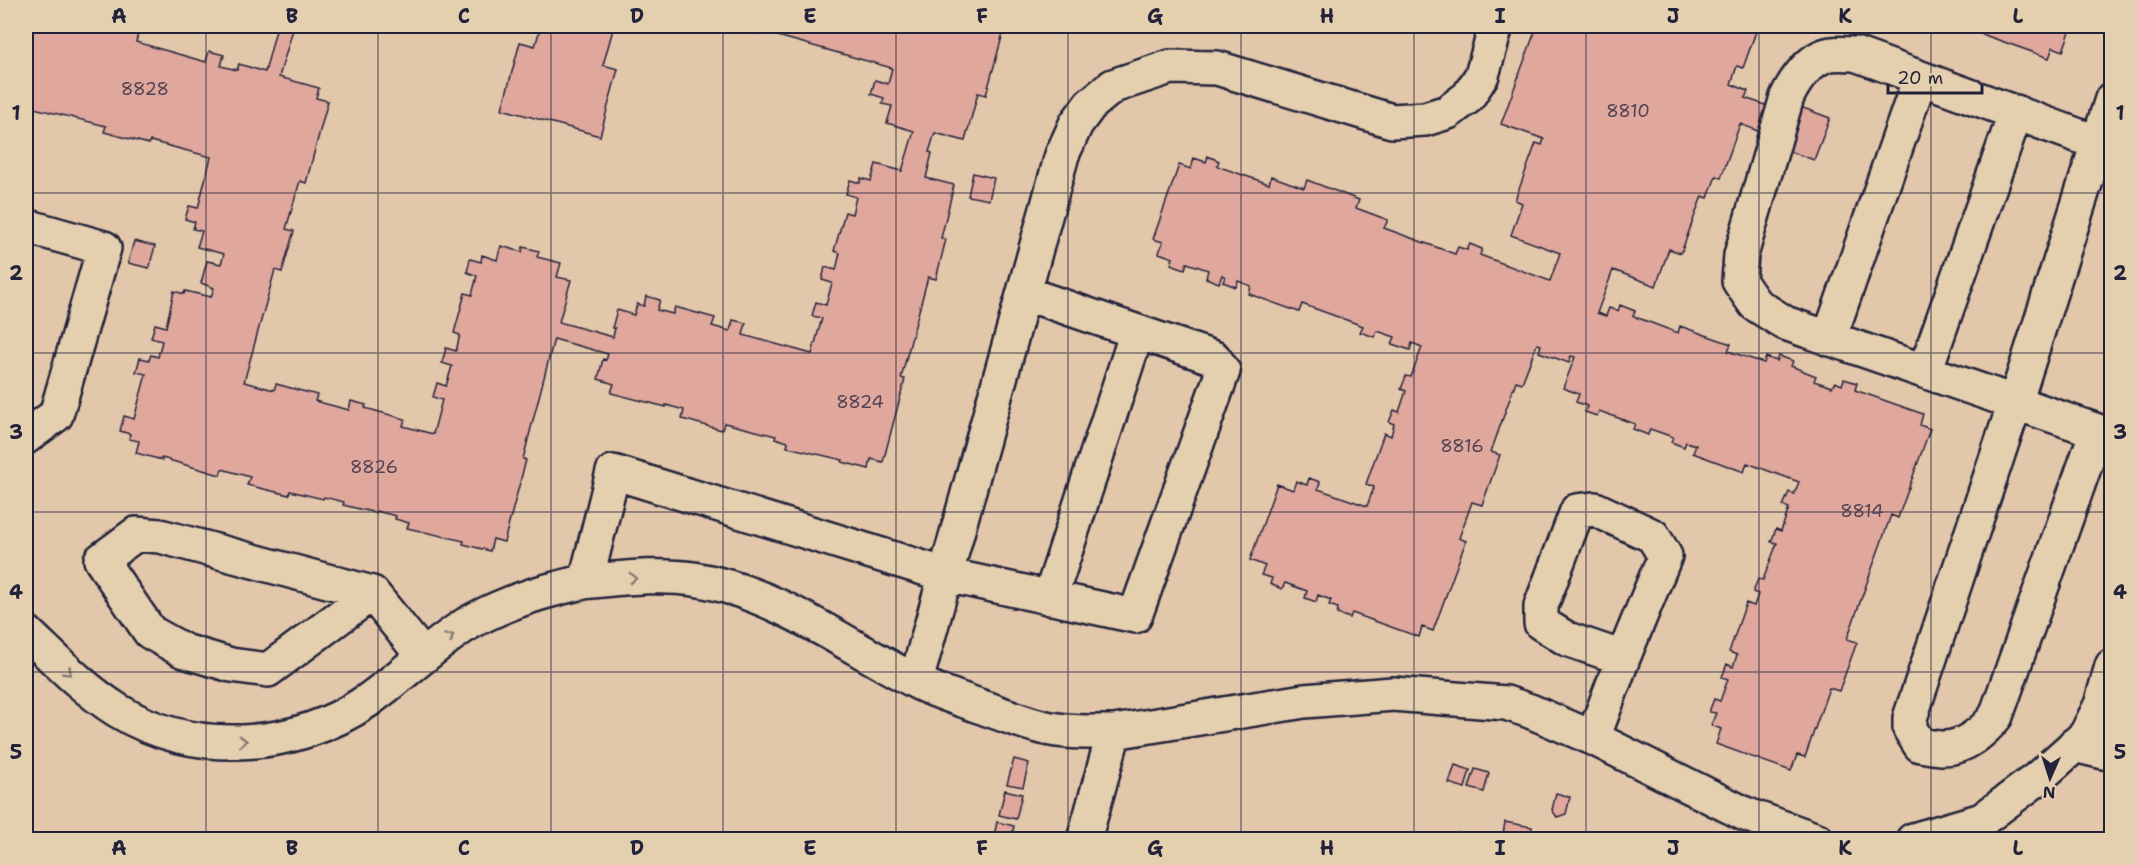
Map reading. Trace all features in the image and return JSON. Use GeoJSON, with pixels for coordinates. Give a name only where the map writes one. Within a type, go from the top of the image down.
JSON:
{"type":"FeatureCollection","features":[{"type":"Feature","properties":{"kind":"lane"},"geometry":{"type":"LineString","coordinates":[[916,681],[1062,154],[1076,124],[1090,105],[1113,86],[1170,67],[1217,68],[1392,121],[1425,119],[1448,112],[1468,97],[1482,75],[1496,26]]}},
{"type":"Feature","properties":{"kind":"lane"},"geometry":{"type":"LineString","coordinates":[[2104,145],[1855,54],[1829,54],[1812,64],[1794,83],[1787,97],[1740,255],[1739,281],[1755,304],[1785,323],[1925,371],[2015,403],[2104,434],[1996,716],[1984,730],[1969,740],[1946,748],[1920,745],[1910,729],[1910,718],[2015,403],[2104,145],[2112,99]]}},
{"type":"Feature","properties":{"kind":"lane"},"geometry":{"type":"LineString","coordinates":[[1829,339],[1920,78]]}},
{"type":"Feature","properties":{"kind":"lane"},"geometry":{"type":"LineString","coordinates":[[1925,371],[2016,112]]}},
{"type":"Feature","properties":{"kind":"lane"},"geometry":{"type":"LineString","coordinates":[[26,226],[104,248],[56,415],[26,437]]}},
{"type":"Feature","properties":{"kind":"lane"},"geometry":{"type":"LineString","coordinates":[[586,581],[613,472],[946,575],[1135,616],[1223,371],[1214,358],[1024,293]]}},
{"type":"Feature","properties":{"kind":"lane"},"geometry":{"type":"LineString","coordinates":[[1050,598],[1137,332]]}},
{"type":"Feature","properties":{"kind":"lane"},"geometry":{"type":"LineString","coordinates":[[1593,738],[1665,556],[1653,536],[1595,509],[1577,511],[1541,606],[1541,623],[1567,639],[1623,658]]}},
{"type":"Feature","properties":{"kind":"lane"},"geometry":{"type":"LineString","coordinates":[[372,593],[268,670],[231,665],[184,651],[150,632],[101,560],[136,534],[160,536],[372,593],[423,656]]}},
{"type":"Feature","properties":{"kind":"lane"},"geometry":{"type":"LineString","coordinates":[[26,632],[79,682],[117,710],[156,730],[209,742],[266,740],[296,735],[330,723],[367,701],[469,623],[529,596],[586,581],[635,577],[693,579],[744,592],[795,614],[934,690],[1043,727],[1086,732],[1114,732],[1304,701],[1393,694],[1506,704],[1530,711],[1593,738],[1745,814],[1817,840]]}},
{"type":"Feature","properties":{"kind":"lane"},"geometry":{"type":"LineString","coordinates":[[1914,840],[1987,830],[2017,796],[2085,735],[2101,705],[2112,666]]}},
{"type":"Feature","properties":{"kind":"lane"},"geometry":{"type":"LineString","coordinates":[[1084,840],[1114,732]]}},
{"type":"Feature","properties":{"kind":"lane"},"geometry":{"type":"LineString","coordinates":[[2074,745],[2112,754]]}},
{"type":"Feature","properties":{"kind":"building"},"geometry":{"type":"Polygon","coordinates":[[[26,26],[80,26],[98,32],[100,26],[106,26],[138,34],[136,42],[206,62],[209,51],[224,55],[221,66],[237,70],[239,64],[265,72],[277,26],[294,26],[279,77],[319,88],[316,98],[328,101],[306,183],[300,181],[286,229],[294,231],[282,272],[275,270],[244,382],[274,390],[276,384],[317,395],[315,401],[349,410],[351,401],[366,405],[365,408],[405,419],[403,426],[433,434],[442,400],[433,397],[437,383],[446,386],[452,366],[442,363],[446,348],[456,351],[460,335],[454,333],[465,293],[472,295],[477,276],[467,272],[470,259],[481,262],[482,255],[497,260],[501,246],[522,252],[523,247],[539,251],[537,257],[561,263],[557,277],[571,280],[559,322],[613,337],[615,328],[612,328],[617,310],[634,315],[637,304],[644,306],[646,296],[660,300],[657,310],[673,314],[675,307],[715,318],[712,326],[730,331],[733,320],[746,323],[743,335],[812,354],[822,318],[812,316],[816,302],[826,305],[832,283],[822,280],[825,267],[836,270],[840,253],[834,251],[845,212],[852,214],[856,197],[846,194],[850,180],[860,183],[861,178],[871,181],[876,164],[902,171],[914,131],[887,123],[892,106],[882,104],[884,98],[871,94],[875,80],[888,84],[892,68],[760,31],[759,34],[728,26],[1005,26],[986,95],[978,93],[965,141],[935,133],[929,152],[932,153],[926,178],[954,185],[941,238],[946,239],[936,279],[928,277],[901,378],[905,379],[883,462],[871,459],[869,469],[842,462],[843,460],[787,447],[788,442],[775,438],[776,436],[724,423],[722,430],[682,419],[684,410],[611,393],[614,384],[598,379],[603,359],[606,360],[608,354],[554,339],[504,542],[493,539],[490,551],[463,544],[464,541],[407,528],[409,523],[395,519],[396,516],[343,505],[344,502],[324,497],[323,499],[290,491],[289,495],[247,485],[250,477],[222,469],[220,475],[136,453],[139,441],[129,439],[130,434],[120,431],[124,416],[134,419],[146,374],[136,372],[140,358],[149,360],[151,355],[158,357],[162,341],[151,338],[155,324],[166,327],[174,291],[211,297],[214,288],[201,283],[207,261],[221,264],[224,254],[197,247],[202,231],[193,229],[195,222],[185,219],[189,206],[198,208],[211,157],[104,132],[106,126],[26,106],[26,26]]]}},
{"type":"Feature","properties":{"kind":"building"},"geometry":{"type":"Polygon","coordinates":[[[541,26],[614,26],[603,65],[618,69],[600,136],[502,109],[520,42],[535,46],[541,26]]]}},
{"type":"Feature","properties":{"kind":"building"},"geometry":{"type":"Polygon","coordinates":[[[1537,26],[1565,26],[1579,30],[1580,26],[1758,26],[1743,68],[1737,66],[1731,84],[1748,91],[1745,98],[1768,106],[1771,96],[1830,118],[1814,160],[1755,139],[1758,131],[1740,124],[1721,178],[1716,176],[1708,198],[1702,196],[1681,253],[1669,249],[1656,286],[1613,270],[1597,313],[1606,316],[1609,308],[1618,311],[1620,305],[1635,311],[1633,316],[1678,333],[1680,326],[1731,344],[1728,351],[1764,363],[1766,357],[1777,361],[1779,356],[1793,361],[1791,366],[1816,376],[1814,381],[1832,387],[1835,382],[1842,385],[1844,379],[1857,383],[1855,390],[1923,414],[1920,425],[1930,429],[1898,518],[1891,515],[1847,639],[1857,642],[1839,691],[1829,688],[1805,757],[1797,755],[1791,771],[1716,744],[1721,729],[1711,725],[1716,713],[1709,712],[1714,699],[1720,701],[1728,679],[1722,677],[1727,664],[1733,667],[1737,655],[1729,652],[1746,603],[1754,606],[1758,594],[1753,592],[1758,579],[1763,580],[1777,543],[1771,542],[1776,529],[1781,531],[1789,508],[1783,506],[1789,492],[1794,494],[1799,482],[1747,463],[1744,472],[1693,453],[1696,445],[1686,442],[1684,447],[1671,442],[1673,437],[1650,429],[1648,435],[1633,429],[1635,424],[1599,411],[1597,416],[1585,412],[1587,406],[1576,402],[1579,394],[1563,388],[1575,357],[1571,356],[1569,363],[1539,352],[1541,345],[1537,344],[1522,383],[1516,381],[1491,452],[1500,455],[1482,505],[1472,502],[1459,538],[1466,541],[1433,631],[1422,627],[1419,637],[1352,613],[1350,618],[1337,614],[1338,608],[1329,605],[1331,600],[1318,595],[1316,602],[1305,598],[1307,591],[1285,583],[1282,589],[1270,584],[1272,578],[1261,575],[1265,566],[1250,560],[1277,484],[1293,490],[1296,481],[1307,485],[1309,478],[1320,482],[1318,489],[1367,506],[1374,487],[1366,484],[1384,433],[1391,436],[1394,424],[1389,422],[1394,410],[1399,412],[1406,391],[1401,389],[1406,376],[1411,377],[1422,347],[1412,343],[1410,350],[1392,344],[1395,337],[1377,331],[1375,337],[1360,332],[1363,326],[1302,304],[1299,312],[1249,294],[1251,286],[1238,281],[1236,287],[1223,282],[1225,277],[1222,275],[1219,283],[1206,278],[1208,270],[1187,263],[1185,269],[1171,264],[1173,258],[1159,253],[1163,242],[1153,239],[1179,165],[1191,169],[1194,158],[1206,162],[1208,156],[1219,161],[1217,166],[1269,184],[1271,176],[1304,188],[1307,180],[1359,200],[1356,208],[1388,220],[1384,228],[1455,254],[1458,247],[1467,250],[1470,244],[1482,249],[1480,255],[1550,281],[1560,253],[1511,235],[1522,203],[1515,200],[1536,143],[1542,145],[1544,139],[1501,124],[1537,26]]]}},
{"type":"Feature","properties":{"kind":"building"},"geometry":{"type":"Polygon","coordinates":[[[1959,26],[2072,26],[2063,51],[2053,47],[2049,58],[1959,26]]]}},
{"type":"Feature","properties":{"kind":"building"},"geometry":{"type":"Polygon","coordinates":[[[973,173],[994,178],[989,200],[968,196],[973,173]]]}},
{"type":"Feature","properties":{"kind":"building"},"geometry":{"type":"Polygon","coordinates":[[[134,241],[155,246],[149,268],[128,263],[134,241]]]}},
{"type":"Feature","properties":{"kind":"building"},"geometry":{"type":"Polygon","coordinates":[[[1014,759],[1029,763],[1023,787],[1007,784],[1014,759]]]}},
{"type":"Feature","properties":{"kind":"building"},"geometry":{"type":"Polygon","coordinates":[[[1455,765],[1470,770],[1465,788],[1449,783],[1455,765]]]}},
{"type":"Feature","properties":{"kind":"building"},"geometry":{"type":"Polygon","coordinates":[[[1475,769],[1489,773],[1484,792],[1469,788],[1475,769]]]}},
{"type":"Feature","properties":{"kind":"building"},"geometry":{"type":"Polygon","coordinates":[[[1005,790],[1022,794],[1016,819],[999,815],[1005,790]]]}},
{"type":"Feature","properties":{"kind":"building"},"geometry":{"type":"Polygon","coordinates":[[[1556,793],[1570,797],[1566,814],[1557,817],[1552,810],[1556,793]]]}},
{"type":"Feature","properties":{"kind":"building"},"geometry":{"type":"Polygon","coordinates":[[[997,822],[1014,826],[1011,840],[993,840],[997,822]]]}},
{"type":"Feature","properties":{"kind":"building"},"geometry":{"type":"Polygon","coordinates":[[[1505,822],[1532,827],[1530,840],[1502,840],[1505,822]]]}},
{"type":"Feature","properties":{"kind":"building"},"geometry":{"type":"Polygon","coordinates":[[[1457,833],[1494,840],[1456,840],[1457,833]]]}}]}
